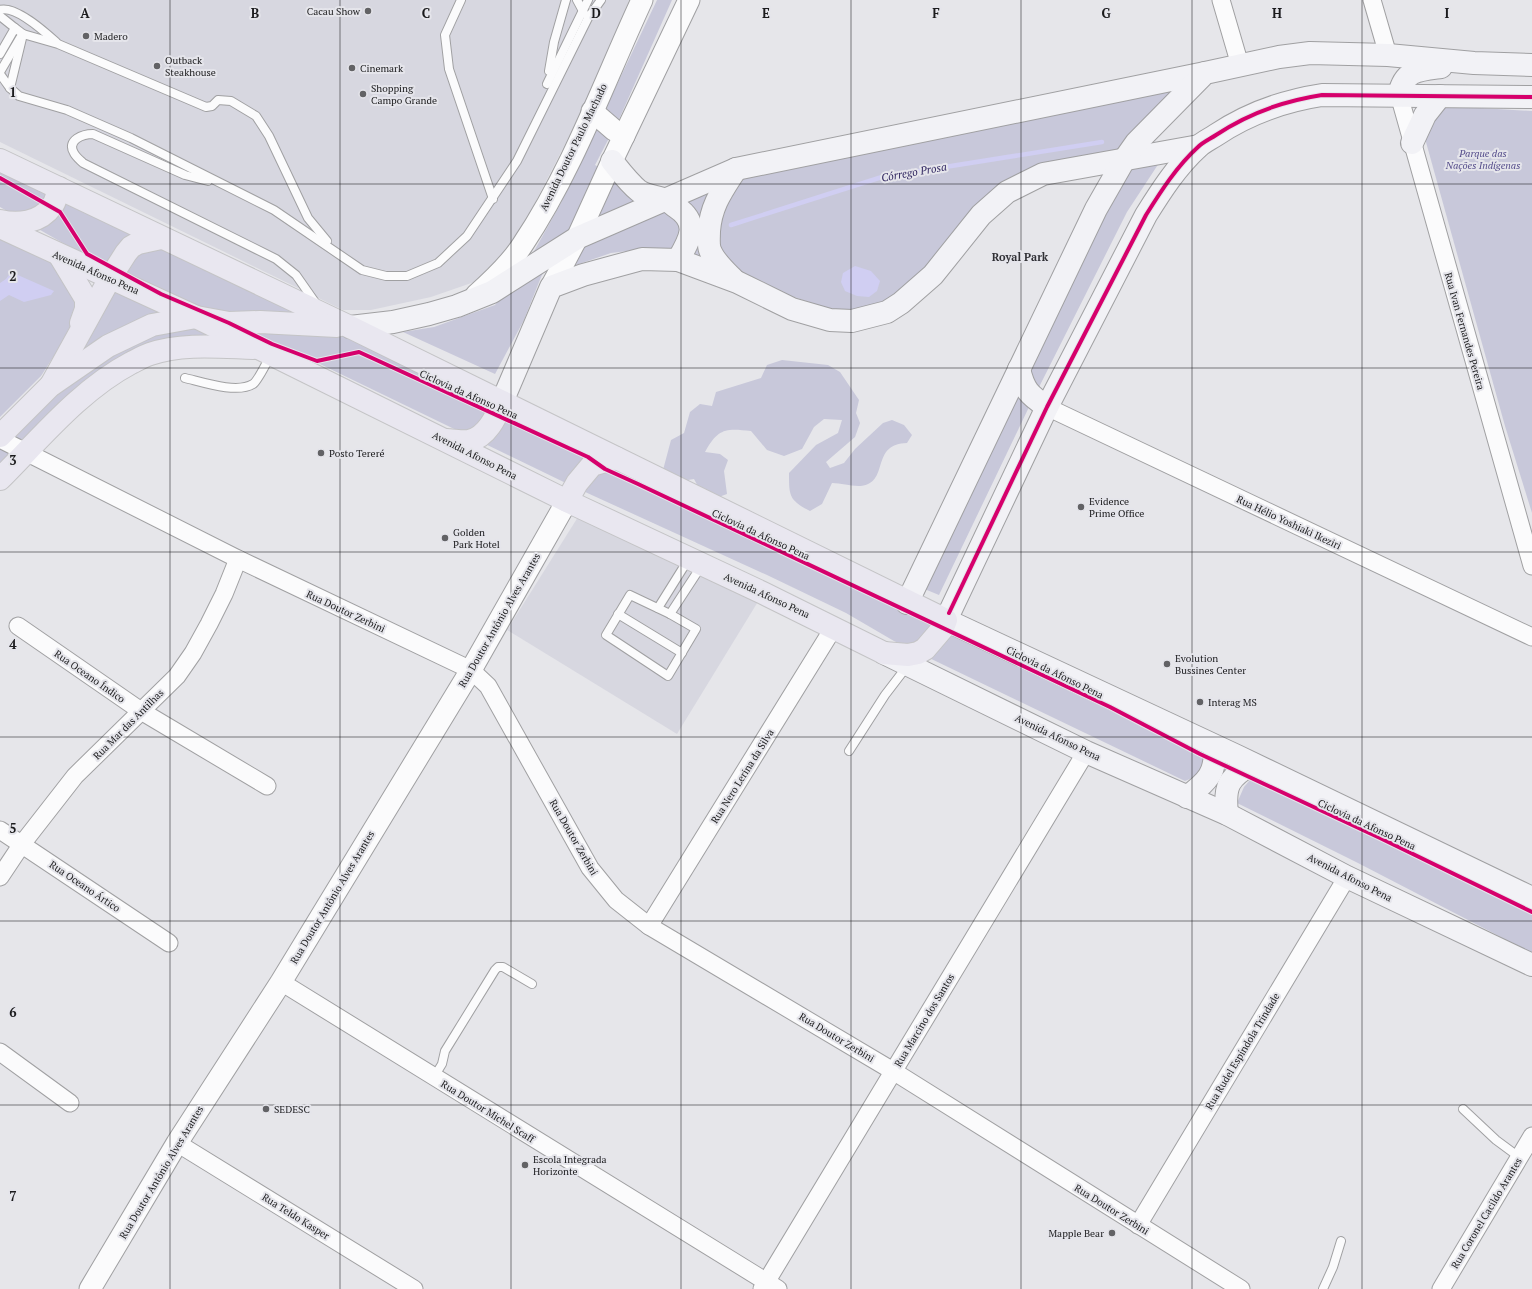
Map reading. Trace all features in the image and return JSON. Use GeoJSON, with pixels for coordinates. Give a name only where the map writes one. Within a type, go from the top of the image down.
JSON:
{"type":"FeatureCollection","features":[{"type":"Feature","properties":{"kind":"main road"},"geometry":{"type":"LineString","coordinates":[[0,438],[50,386],[108,346],[152,325],[196,317],[229,323],[260,322],[350,327],[393,322],[457,306],[492,292],[577,238],[736,169],[1279,57],[1310,53],[1388,55],[1474,63],[1532,65]]}},
{"type":"Feature","properties":{"kind":"main road"},"geometry":{"type":"LineString","coordinates":[[1399,95],[1401,85],[1410,73],[1423,69],[1474,63]]}},
{"type":"Feature","properties":{"kind":"main road"},"geometry":{"type":"LineString","coordinates":[[907,603],[1096,209],[1124,160],[1136,143],[1205,73]]}},
{"type":"Feature","properties":{"kind":"main road"},"geometry":{"type":"LineString","coordinates":[[884,653],[908,655],[918,654],[943,628],[1047,407],[1150,209],[1160,192],[1199,146],[1229,126],[1261,110],[1292,100],[1322,96],[1529,95]]}},
{"type":"Feature","properties":{"kind":"main road"},"geometry":{"type":"LineString","coordinates":[[1412,143],[1425,115],[1440,96]]}},
{"type":"Feature","properties":{"kind":"main road"},"geometry":{"type":"LineString","coordinates":[[446,440],[468,441],[485,432],[497,416],[551,287],[583,275],[642,259],[678,260],[737,282],[792,309],[830,320],[852,321],[887,312],[933,275],[981,215],[1007,192],[1043,174],[1199,146]]}},
{"type":"Feature","properties":{"kind":"main road"},"geometry":{"type":"LineString","coordinates":[[0,160],[350,327],[907,603],[1252,764],[1532,898]]}},
{"type":"Feature","properties":{"kind":"main road"},"geometry":{"type":"LineString","coordinates":[[612,161],[640,191],[650,196],[666,200],[684,212],[689,220],[692,231],[690,240],[678,260]]}},
{"type":"Feature","properties":{"kind":"main road"},"geometry":{"type":"LineString","coordinates":[[736,169],[715,202],[710,218],[709,236],[710,250],[721,267],[737,282]]}},
{"type":"Feature","properties":{"kind":"main road"},"geometry":{"type":"LineString","coordinates":[[0,221],[22,224],[31,221],[53,206],[59,188]]}},
{"type":"Feature","properties":{"kind":"main road","name":"Avenida Afonso Pena"},"geometry":{"type":"LineString","coordinates":[[0,227],[60,256],[196,317],[567,501],[834,627],[1086,752],[1227,814],[1347,877],[1532,965]]}},
{"type":"Feature","properties":{"kind":"main road"},"geometry":{"type":"LineString","coordinates":[[50,386],[110,278],[131,247],[138,243],[161,238]]}},
{"type":"Feature","properties":{"kind":"main road"},"geometry":{"type":"LineString","coordinates":[[60,256],[86,299],[86,309],[76,338]]}},
{"type":"Feature","properties":{"kind":"main road"},"geometry":{"type":"LineString","coordinates":[[0,479],[77,402],[109,375],[150,354],[182,348],[217,347],[266,351]]}},
{"type":"Feature","properties":{"kind":"main road"},"geometry":{"type":"LineString","coordinates":[[1019,369],[1026,389],[1032,396],[1047,407]]}},
{"type":"Feature","properties":{"kind":"main road"},"geometry":{"type":"LineString","coordinates":[[567,501],[577,483],[592,465],[616,458]]}},
{"type":"Feature","properties":{"kind":"main road"},"geometry":{"type":"LineString","coordinates":[[1187,797],[1201,786],[1212,772],[1215,762],[1215,747]]}},
{"type":"Feature","properties":{"kind":"main road"},"geometry":{"type":"LineString","coordinates":[[1227,814],[1226,799],[1228,784],[1233,776],[1252,764]]}},
{"type":"Feature","properties":{"kind":"street"},"geometry":{"type":"LineString","coordinates":[[551,287],[577,238],[689,0]]}},
{"type":"Feature","properties":{"kind":"street"},"geometry":{"type":"LineString","coordinates":[[1221,0],[1240,65]]}},
{"type":"Feature","properties":{"kind":"street"},"geometry":{"type":"LineString","coordinates":[[1372,0],[1388,55]]}},
{"type":"Feature","properties":{"kind":"street","name":"Avenida Doutor Paulo Machado"},"geometry":{"type":"LineString","coordinates":[[470,300],[498,276],[523,245],[552,196],[592,111],[637,2]]}},
{"type":"Feature","properties":{"kind":"street","name":"Rua Ivan Fernandes Pereira"},"geometry":{"type":"LineString","coordinates":[[1399,95],[1532,566]]}},
{"type":"Feature","properties":{"kind":"street"},"geometry":{"type":"LineString","coordinates":[[592,111],[614,130],[624,136]]}},
{"type":"Feature","properties":{"kind":"street","name":"Rua Hélio Yoshiaki Ikeziri"},"geometry":{"type":"LineString","coordinates":[[1047,407],[1532,637]]}},
{"type":"Feature","properties":{"kind":"street","name":"Rua Doutor Zerbini"},"geometry":{"type":"LineString","coordinates":[[0,438],[238,559],[471,670],[488,686],[590,868],[616,900],[649,926],[893,1071],[1241,1289]]}},
{"type":"Feature","properties":{"kind":"street","name":"Rua Doutor Antônio Alves Arantes"},"geometry":{"type":"LineString","coordinates":[[90,1289],[177,1143],[281,982],[471,670],[567,501]]}},
{"type":"Feature","properties":{"kind":"street","name":"Rua Mar das Antilhas"},"geometry":{"type":"LineString","coordinates":[[0,877],[22,844],[75,776],[177,676],[193,653],[224,594],[238,559]]}},
{"type":"Feature","properties":{"kind":"street","name":"Rua Oceano Índico"},"geometry":{"type":"LineString","coordinates":[[18,626],[141,711],[267,786]]}},
{"type":"Feature","properties":{"kind":"street","name":"Rua Nero Lerina da Silva"},"geometry":{"type":"LineString","coordinates":[[649,926],[834,627]]}},
{"type":"Feature","properties":{"kind":"street","name":"Rua Marcino dos Santos"},"geometry":{"type":"LineString","coordinates":[[769,1287],[893,1071],[1086,752]]}},
{"type":"Feature","properties":{"kind":"street","name":"Rua Oceano Ártico"},"geometry":{"type":"LineString","coordinates":[[0,830],[169,943]]}},
{"type":"Feature","properties":{"kind":"street","name":"Rua Rudel Espíndola Trindade"},"geometry":{"type":"LineString","coordinates":[[1138,1225],[1347,877]]}},
{"type":"Feature","properties":{"kind":"street","name":"Rua Doutor Michel Scaff"},"geometry":{"type":"LineString","coordinates":[[281,982],[769,1287]]}},
{"type":"Feature","properties":{"kind":"street"},"geometry":{"type":"LineString","coordinates":[[0,1052],[70,1103]]}},
{"type":"Feature","properties":{"kind":"street","name":"Rua Coronel Cacildo Arantes"},"geometry":{"type":"LineString","coordinates":[[1441,1289],[1532,1136]]}},
{"type":"Feature","properties":{"kind":"street","name":"Rua Teldo Kasper"},"geometry":{"type":"LineString","coordinates":[[177,1143],[414,1289]]}},
{"type":"Feature","properties":{"kind":"lane"},"geometry":{"type":"LineString","coordinates":[[462,0],[445,35],[450,69],[493,199]]}},
{"type":"Feature","properties":{"kind":"lane"},"geometry":{"type":"LineString","coordinates":[[551,85],[554,42],[566,0]]}},
{"type":"Feature","properties":{"kind":"lane"},"geometry":{"type":"LineString","coordinates":[[576,0],[588,18]]}},
{"type":"Feature","properties":{"kind":"lane"},"geometry":{"type":"LineString","coordinates":[[23,34],[0,73],[10,88],[23,98],[43,102],[67,110],[131,138],[223,184],[274,210],[362,270],[386,276],[407,276],[438,263],[468,236],[493,199],[517,161],[582,10],[588,0]]}},
{"type":"Feature","properties":{"kind":"lane"},"geometry":{"type":"LineString","coordinates":[[551,85],[588,18],[601,0]]}},
{"type":"Feature","properties":{"kind":"lane"},"geometry":{"type":"LineString","coordinates":[[0,10],[6,8],[12,10],[45,31],[58,44]]}},
{"type":"Feature","properties":{"kind":"lane"},"geometry":{"type":"LineString","coordinates":[[0,16],[23,34],[58,44],[206,107],[212,106],[218,100],[231,101],[256,116],[269,136],[308,218],[321,235],[341,255]]}},
{"type":"Feature","properties":{"kind":"lane"},"geometry":{"type":"LineString","coordinates":[[0,54],[15,28]]}},
{"type":"Feature","properties":{"kind":"lane"},"geometry":{"type":"LineString","coordinates":[[10,88],[23,34]]}},
{"type":"Feature","properties":{"kind":"lane"},"geometry":{"type":"LineString","coordinates":[[223,184],[185,175],[93,134],[82,134],[76,138],[72,146],[73,152],[83,163],[276,259],[296,275],[324,315]]}},
{"type":"Feature","properties":{"kind":"lane"},"geometry":{"type":"LineString","coordinates":[[185,378],[223,387],[247,387],[254,384],[266,351]]}},
{"type":"Feature","properties":{"kind":"lane"},"geometry":{"type":"LineString","coordinates":[[658,608],[695,562]]}},
{"type":"Feature","properties":{"kind":"lane"},"geometry":{"type":"LineString","coordinates":[[670,614],[695,562]]}},
{"type":"Feature","properties":{"kind":"lane"},"geometry":{"type":"LineString","coordinates":[[630,595],[658,608],[696,629],[668,676],[606,635],[630,595]]}},
{"type":"Feature","properties":{"kind":"lane"},"geometry":{"type":"LineString","coordinates":[[618,614],[682,653]]}},
{"type":"Feature","properties":{"kind":"lane"},"geometry":{"type":"LineString","coordinates":[[849,752],[885,695],[909,665]]}},
{"type":"Feature","properties":{"kind":"lane"},"geometry":{"type":"LineString","coordinates":[[434,1077],[442,1064],[446,1051],[498,967],[503,968],[532,984]]}},
{"type":"Feature","properties":{"kind":"lane"},"geometry":{"type":"LineString","coordinates":[[1462,1109],[1496,1140],[1519,1157]]}},
{"type":"Feature","properties":{"kind":"lane"},"geometry":{"type":"LineString","coordinates":[[1323,1289],[1333,1268],[1341,1241]]}},
{"type":"Feature","properties":{"kind":"shaded area","name":"Shopping Campo Grande"},"geometry":{"type":"Polygon","coordinates":[[[0,0],[629,0],[618,30],[580,115],[517,238],[480,280],[431,297],[371,310],[343,310],[0,142],[0,0]]]}},
{"type":"Feature","properties":{"kind":"shaded area"},"geometry":{"type":"Polygon","coordinates":[[[578,517],[759,600],[677,734],[507,630],[578,517]]]}},
{"type":"Feature","properties":{"kind":"green space"},"geometry":{"type":"Polygon","coordinates":[[[657,0],[672,0],[620,117],[595,165],[617,178],[639,202],[558,243],[541,277],[524,320],[495,374],[403,332],[434,327],[495,305],[509,287],[533,253],[561,203],[657,0]]]}},
{"type":"Feature","properties":{"kind":"green space"},"geometry":{"type":"Polygon","coordinates":[[[1182,86],[1114,153],[1039,164],[927,270],[881,305],[842,311],[821,306],[788,295],[740,271],[701,256],[671,249],[644,249],[611,253],[576,265],[580,248],[748,174],[1182,86]]]}},
{"type":"Feature","properties":{"kind":"green space","name":"Parque das Nações Indígenas"},"geometry":{"type":"Polygon","coordinates":[[[1447,106],[1532,111],[1532,513],[1505,426],[1424,135],[1427,121],[1447,106]]]}},
{"type":"Feature","properties":{"kind":"green space"},"geometry":{"type":"Polygon","coordinates":[[[1159,163],[1127,212],[1029,407],[939,595],[922,588],[1128,167],[1159,163]]]}},
{"type":"Feature","properties":{"kind":"green space"},"geometry":{"type":"Polygon","coordinates":[[[0,169],[1205,747],[1204,764],[1200,772],[1185,781],[894,641],[846,613],[767,575],[572,486],[291,350],[89,258],[0,207],[0,169]]]}},
{"type":"Feature","properties":{"kind":"green space"},"geometry":{"type":"Polygon","coordinates":[[[0,238],[58,266],[76,295],[74,313],[68,334],[41,376],[0,417],[0,238]]]}},
{"type":"Feature","properties":{"kind":"green space"},"geometry":{"type":"Polygon","coordinates":[[[110,289],[239,344],[164,341],[0,464],[0,445],[110,289]]]}},
{"type":"Feature","properties":{"kind":"green space"},"geometry":{"type":"Polygon","coordinates":[[[782,360],[828,365],[840,372],[859,400],[856,413],[860,423],[855,437],[826,462],[830,468],[844,463],[855,449],[883,423],[892,420],[904,425],[912,435],[907,443],[896,445],[889,449],[885,454],[874,480],[868,484],[860,486],[832,483],[822,504],[810,511],[794,500],[789,487],[789,473],[816,445],[838,433],[842,420],[824,419],[814,427],[802,449],[784,456],[767,450],[751,431],[729,430],[719,434],[714,438],[705,452],[720,454],[728,460],[724,471],[727,494],[716,498],[702,494],[694,479],[682,481],[663,470],[671,440],[684,433],[690,412],[700,404],[712,406],[716,392],[761,378],[767,365],[782,360]]]}},
{"type":"Feature","properties":{"kind":"green space"},"geometry":{"type":"Polygon","coordinates":[[[1256,773],[1532,905],[1532,953],[1358,863],[1237,803],[1244,787],[1256,773]]]}},
{"type":"Feature","properties":{"kind":"water"},"geometry":{"type":"Polygon","coordinates":[[[855,266],[871,271],[880,281],[877,291],[869,297],[857,296],[845,291],[841,282],[843,273],[855,266]]]}},
{"type":"Feature","properties":{"kind":"water"},"geometry":{"type":"Polygon","coordinates":[[[11,272],[54,291],[51,295],[24,302],[9,295],[0,301],[0,283],[6,279],[11,272]]]}},
{"type":"Feature","properties":{"kind":"waterway","name":"Córrego Prosa"},"geometry":{"type":"LineString","coordinates":[[731,225],[882,177],[1102,142]]}},
{"type":"Feature","properties":{"kind":"cycle path"},"geometry":{"type":"LineString","coordinates":[[949,613],[1047,407],[1146,215],[1176,171],[1190,154],[1200,145],[1228,127],[1254,114],[1280,104],[1322,95],[1532,97]]}},
{"type":"Feature","properties":{"kind":"cycle path","name":"Ciclovia da Afonso Pena"},"geometry":{"type":"LineString","coordinates":[[0,178],[60,212],[87,254],[161,294],[229,323],[272,344],[317,361],[359,352],[588,457],[605,469],[1110,707],[1200,754],[1380,838],[1532,912]]}},
{"type":"Feature","properties":{"kind":"place","name":"Cacau Show"},"geometry":{"type":"Point","coordinates":[368,11]}},
{"type":"Feature","properties":{"kind":"place","name":"Madero"},"geometry":{"type":"Point","coordinates":[86,36]}},
{"type":"Feature","properties":{"kind":"place","name":"Outback Steakhouse"},"geometry":{"type":"Point","coordinates":[157,66]}},
{"type":"Feature","properties":{"kind":"place","name":"Cinemark"},"geometry":{"type":"Point","coordinates":[352,68]}},
{"type":"Feature","properties":{"kind":"place","name":"Shopping Campo Grande"},"geometry":{"type":"Point","coordinates":[363,94]}},
{"type":"Feature","properties":{"kind":"place","name":"Posto Tereré"},"geometry":{"type":"Point","coordinates":[321,453]}},
{"type":"Feature","properties":{"kind":"place","name":"Evidence Prime Office"},"geometry":{"type":"Point","coordinates":[1081,507]}},
{"type":"Feature","properties":{"kind":"place","name":"Golden Park Hotel"},"geometry":{"type":"Point","coordinates":[445,538]}},
{"type":"Feature","properties":{"kind":"place","name":"Evolution Bussines Center"},"geometry":{"type":"Point","coordinates":[1167,664]}},
{"type":"Feature","properties":{"kind":"place","name":"Interag MS"},"geometry":{"type":"Point","coordinates":[1200,702]}},
{"type":"Feature","properties":{"kind":"place","name":"SEDESC"},"geometry":{"type":"Point","coordinates":[266,1109]}},
{"type":"Feature","properties":{"kind":"place","name":"Escola Integrada Horizonte"},"geometry":{"type":"Point","coordinates":[525,1165]}},
{"type":"Feature","properties":{"kind":"place","name":"Mapple Bear"},"geometry":{"type":"Point","coordinates":[1112,1233]}},
{"type":"Feature","properties":{"kind":"district","name":"Royal Park"},"geometry":{"type":"Point","coordinates":[1020,257]}}]}
